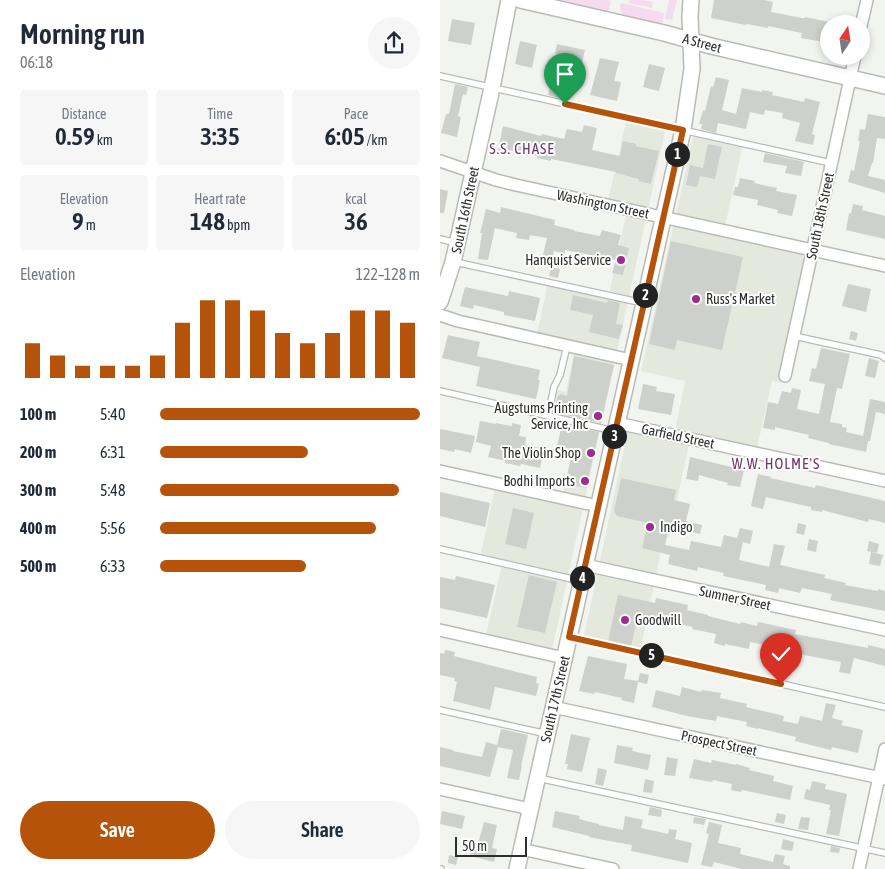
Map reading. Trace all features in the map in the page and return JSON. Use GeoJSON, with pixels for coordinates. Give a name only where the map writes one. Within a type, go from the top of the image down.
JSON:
{"type":"FeatureCollection","features":[{"type":"Feature","properties":{"kind":"main road","name":"South 16th Street"},"geometry":{"type":"LineString","coordinates":[[440,302],[458,243],[509,0]]}},
{"type":"Feature","properties":{"kind":"main road","name":"A Street"},"geometry":{"type":"LineString","coordinates":[[520,0],[885,86]]}},
{"type":"Feature","properties":{"kind":"main road","name":"South 17th Street"},"geometry":{"type":"LineString","coordinates":[[517,869],[683,130],[692,69],[690,0]]}},
{"type":"Feature","properties":{"kind":"street"},"geometry":{"type":"LineString","coordinates":[[864,15],[867,0]]}},
{"type":"Feature","properties":{"kind":"street","name":"South 18th Street"},"geometry":{"type":"LineString","coordinates":[[785,376],[853,65]]}},
{"type":"Feature","properties":{"kind":"street","name":"Washington Street"},"geometry":{"type":"LineString","coordinates":[[440,161],[516,185],[885,266]]}},
{"type":"Feature","properties":{"kind":"street"},"geometry":{"type":"LineString","coordinates":[[440,315],[458,321],[631,360]]}},
{"type":"Feature","properties":{"kind":"street","name":"Garfield Street"},"geometry":{"type":"LineString","coordinates":[[616,427],[885,481]]}},
{"type":"Feature","properties":{"kind":"street"},"geometry":{"type":"LineString","coordinates":[[440,471],[598,506]]}},
{"type":"Feature","properties":{"kind":"street","name":"Sumner Street"},"geometry":{"type":"LineString","coordinates":[[585,565],[885,630]]}},
{"type":"Feature","properties":{"kind":"street"},"geometry":{"type":"LineString","coordinates":[[440,630],[564,658]]}},
{"type":"Feature","properties":{"kind":"street","name":"Prospect Street"},"geometry":{"type":"LineString","coordinates":[[553,707],[882,778]]}},
{"type":"Feature","properties":{"kind":"street"},"geometry":{"type":"LineString","coordinates":[[858,869],[882,778],[885,749]]}},
{"type":"Feature","properties":{"kind":"street"},"geometry":{"type":"LineString","coordinates":[[440,789],[530,809]]}},
{"type":"Feature","properties":{"kind":"street"},"geometry":{"type":"LineString","coordinates":[[521,850],[613,869]]}},
{"type":"Feature","properties":{"kind":"lane"},"geometry":{"type":"LineString","coordinates":[[440,76],[831,162]]}},
{"type":"Feature","properties":{"kind":"lane"},"geometry":{"type":"LineString","coordinates":[[440,239],[458,243]]}},
{"type":"Feature","properties":{"kind":"lane"},"geometry":{"type":"LineString","coordinates":[[453,262],[643,303]]}},
{"type":"Feature","properties":{"kind":"lane"},"geometry":{"type":"LineString","coordinates":[[794,336],[881,355],[885,358]]}},
{"type":"Feature","properties":{"kind":"lane"},"geometry":{"type":"LineString","coordinates":[[548,416],[554,388],[560,375],[567,346]]}},
{"type":"Feature","properties":{"kind":"lane"},"geometry":{"type":"LineString","coordinates":[[440,391],[548,416],[616,427]]}},
{"type":"Feature","properties":{"kind":"lane"},"geometry":{"type":"LineString","coordinates":[[440,549],[581,581]]}},
{"type":"Feature","properties":{"kind":"lane"},"geometry":{"type":"LineString","coordinates":[[569,637],[885,707]]}},
{"type":"Feature","properties":{"kind":"lane"},"geometry":{"type":"LineString","coordinates":[[440,710],[547,734]]}},
{"type":"Feature","properties":{"kind":"lane"},"geometry":{"type":"LineString","coordinates":[[537,778],[885,853]]}},
{"type":"Feature","properties":{"kind":"shaded area"},"geometry":{"type":"Polygon","coordinates":[[[552,0],[607,0],[611,1],[607,12],[552,0]]]}},
{"type":"Feature","properties":{"kind":"shaded area"},"geometry":{"type":"Polygon","coordinates":[[[630,0],[653,2],[652,8],[629,3],[630,0]]]}},
{"type":"Feature","properties":{"kind":"shaded area"},"geometry":{"type":"Polygon","coordinates":[[[669,0],[677,0],[672,20],[665,19],[669,0]]]}},
{"type":"Feature","properties":{"kind":"shaded area"},"geometry":{"type":"Polygon","coordinates":[[[621,3],[664,13],[662,24],[623,15],[620,9],[621,3]]]}},
{"type":"Feature","properties":{"kind":"shaded area"},"geometry":{"type":"Polygon","coordinates":[[[627,118],[666,127],[551,655],[485,640],[502,564],[480,558],[496,483],[562,498],[578,423],[552,417],[558,390],[566,392],[575,348],[536,339],[548,282],[609,295],[627,210],[607,205],[627,118]]]}},
{"type":"Feature","properties":{"kind":"shaded area"},"geometry":{"type":"Polygon","coordinates":[[[694,133],[743,144],[724,231],[813,250],[784,383],[772,381],[756,453],[690,439],[669,537],[664,537],[640,652],[583,640],[629,425],[674,435],[685,381],[641,371],[694,133]]]}},
{"type":"Feature","properties":{"kind":"building"},"geometry":{"type":"Polygon","coordinates":[[[714,0],[764,0],[773,2],[771,12],[820,20],[820,41],[801,38],[802,33],[711,18],[714,0]]]}},
{"type":"Feature","properties":{"kind":"building"},"geometry":{"type":"Polygon","coordinates":[[[452,19],[475,23],[471,45],[448,41],[452,19]]]}},
{"type":"Feature","properties":{"kind":"building"},"geometry":{"type":"Polygon","coordinates":[[[520,41],[537,45],[532,68],[515,64],[520,41]]]}},
{"type":"Feature","properties":{"kind":"building"},"geometry":{"type":"Polygon","coordinates":[[[557,44],[585,50],[578,80],[564,77],[559,98],[548,95],[550,86],[554,87],[561,55],[555,53],[557,44]]]}},
{"type":"Feature","properties":{"kind":"building"},"geometry":{"type":"Polygon","coordinates":[[[600,58],[619,62],[614,81],[621,82],[617,101],[590,95],[600,58]]]}},
{"type":"Feature","properties":{"kind":"building"},"geometry":{"type":"Polygon","coordinates":[[[649,64],[665,68],[659,91],[643,87],[649,64]]]}},
{"type":"Feature","properties":{"kind":"building"},"geometry":{"type":"Polygon","coordinates":[[[716,77],[729,80],[722,110],[736,114],[742,88],[773,92],[772,95],[804,102],[805,98],[820,102],[812,134],[815,135],[813,145],[795,141],[800,123],[782,118],[783,113],[765,110],[764,115],[750,112],[746,129],[718,123],[716,133],[701,129],[702,124],[699,124],[703,110],[705,111],[711,86],[713,87],[716,77]]]}},
{"type":"Feature","properties":{"kind":"building"},"geometry":{"type":"Polygon","coordinates":[[[455,84],[468,87],[466,95],[463,94],[458,116],[461,117],[457,137],[441,133],[446,114],[449,114],[455,84]]]}},
{"type":"Feature","properties":{"kind":"building"},"geometry":{"type":"Polygon","coordinates":[[[868,114],[885,117],[885,139],[877,138],[873,163],[868,176],[885,180],[885,193],[848,182],[851,170],[854,171],[860,141],[858,141],[860,129],[865,130],[868,114]]]}},
{"type":"Feature","properties":{"kind":"building"},"geometry":{"type":"Polygon","coordinates":[[[584,125],[597,128],[592,150],[620,156],[623,141],[659,151],[651,184],[616,172],[551,159],[551,161],[509,150],[508,153],[498,151],[503,126],[541,136],[542,134],[564,139],[567,129],[582,132],[584,125]]]}},
{"type":"Feature","properties":{"kind":"building"},"geometry":{"type":"Polygon","coordinates":[[[708,144],[722,147],[715,179],[700,176],[697,187],[686,185],[690,165],[703,168],[708,144]]]}},
{"type":"Feature","properties":{"kind":"building"},"geometry":{"type":"Polygon","coordinates":[[[765,153],[804,162],[801,176],[785,173],[787,166],[763,162],[765,153]]]}},
{"type":"Feature","properties":{"kind":"building"},"geometry":{"type":"Polygon","coordinates":[[[740,178],[777,188],[776,191],[797,195],[792,216],[777,213],[778,210],[757,205],[758,200],[733,195],[735,187],[738,187],[740,178]]]}},
{"type":"Feature","properties":{"kind":"building"},"geometry":{"type":"Polygon","coordinates":[[[440,189],[448,191],[444,213],[440,213],[440,189]]]}},
{"type":"Feature","properties":{"kind":"building"},"geometry":{"type":"Polygon","coordinates":[[[853,204],[863,206],[862,210],[885,216],[885,239],[846,230],[849,213],[851,214],[853,204]]]}},
{"type":"Feature","properties":{"kind":"building"},"geometry":{"type":"Polygon","coordinates":[[[501,207],[555,220],[554,225],[574,231],[600,236],[602,230],[621,235],[618,245],[629,248],[623,275],[612,273],[616,260],[565,250],[565,254],[554,251],[551,266],[541,264],[547,238],[530,235],[529,240],[516,238],[517,233],[495,228],[488,260],[478,259],[482,233],[480,233],[486,209],[500,213],[501,207]]]}},
{"type":"Feature","properties":{"kind":"building","name":"Russ's Market"},"geometry":{"type":"Polygon","coordinates":[[[671,241],[743,257],[722,350],[677,340],[675,350],[649,344],[671,241]]]}},
{"type":"Feature","properties":{"kind":"building"},"geometry":{"type":"Polygon","coordinates":[[[551,267],[560,269],[558,278],[549,276],[551,267]]]}},
{"type":"Feature","properties":{"kind":"building"},"geometry":{"type":"Polygon","coordinates":[[[848,284],[871,289],[866,312],[842,306],[848,284]]]}},
{"type":"Feature","properties":{"kind":"building"},"geometry":{"type":"Polygon","coordinates":[[[465,287],[508,296],[509,291],[540,298],[535,321],[504,315],[504,312],[474,305],[473,309],[460,306],[465,287]]]}},
{"type":"Feature","properties":{"kind":"building"},"geometry":{"type":"Polygon","coordinates":[[[573,295],[607,303],[608,300],[620,303],[616,324],[623,325],[619,339],[589,332],[593,315],[570,310],[573,295]]]}},
{"type":"Feature","properties":{"kind":"building"},"geometry":{"type":"Polygon","coordinates":[[[851,331],[858,333],[856,341],[849,339],[851,331]]]}},
{"type":"Feature","properties":{"kind":"building"},"geometry":{"type":"Polygon","coordinates":[[[448,335],[480,342],[477,356],[540,370],[536,399],[476,386],[480,367],[442,358],[448,335]]]}},
{"type":"Feature","properties":{"kind":"building"},"geometry":{"type":"Polygon","coordinates":[[[821,348],[850,354],[842,389],[837,388],[830,422],[842,424],[842,427],[847,428],[846,432],[863,436],[870,399],[885,402],[885,414],[876,412],[866,452],[829,444],[808,438],[809,435],[775,427],[775,430],[763,428],[768,402],[778,404],[782,391],[791,393],[792,388],[801,390],[797,409],[819,414],[825,384],[809,381],[812,368],[816,369],[821,348]]]}},
{"type":"Feature","properties":{"kind":"building"},"geometry":{"type":"Polygon","coordinates":[[[574,356],[614,365],[601,423],[558,413],[560,404],[556,403],[558,395],[567,396],[574,356]]]}},
{"type":"Feature","properties":{"kind":"building"},"geometry":{"type":"Polygon","coordinates":[[[869,358],[879,361],[875,378],[865,376],[869,358]]]}},
{"type":"Feature","properties":{"kind":"building"},"geometry":{"type":"Polygon","coordinates":[[[643,384],[657,387],[656,391],[675,394],[671,415],[638,409],[643,384]]]}},
{"type":"Feature","properties":{"kind":"building"},"geometry":{"type":"Polygon","coordinates":[[[480,421],[512,426],[512,423],[521,425],[519,436],[526,437],[525,445],[544,449],[540,468],[505,463],[506,461],[488,457],[491,446],[476,442],[480,421]]]}},
{"type":"Feature","properties":{"kind":"building"},"geometry":{"type":"Polygon","coordinates":[[[562,424],[599,432],[586,488],[565,484],[573,450],[557,446],[562,424]]]}},
{"type":"Feature","properties":{"kind":"building"},"geometry":{"type":"Polygon","coordinates":[[[440,429],[475,436],[471,453],[455,449],[454,452],[440,449],[440,429]]]}},
{"type":"Feature","properties":{"kind":"building"},"geometry":{"type":"Polygon","coordinates":[[[690,457],[744,470],[740,487],[727,485],[728,483],[699,475],[698,481],[686,479],[690,457]]]}},
{"type":"Feature","properties":{"kind":"building"},"geometry":{"type":"Polygon","coordinates":[[[758,474],[815,488],[816,485],[885,501],[885,523],[869,519],[868,522],[822,510],[822,512],[811,510],[811,507],[766,497],[763,509],[751,506],[758,474]]]}},
{"type":"Feature","properties":{"kind":"building"},"geometry":{"type":"Polygon","coordinates":[[[621,478],[676,490],[674,500],[690,504],[686,521],[702,525],[700,534],[669,528],[665,545],[689,550],[691,541],[721,547],[724,535],[737,538],[740,528],[753,531],[750,544],[743,542],[739,560],[769,567],[774,544],[785,546],[780,565],[825,575],[824,578],[846,583],[845,585],[885,591],[885,611],[830,600],[832,594],[802,588],[800,593],[779,588],[778,593],[765,590],[766,585],[723,576],[724,573],[698,567],[697,571],[668,564],[670,555],[642,548],[648,523],[617,516],[614,511],[621,478]]]}},
{"type":"Feature","properties":{"kind":"building"},"geometry":{"type":"Polygon","coordinates":[[[440,492],[490,503],[485,527],[440,516],[440,492]]]}},
{"type":"Feature","properties":{"kind":"building"},"geometry":{"type":"Polygon","coordinates":[[[513,508],[534,513],[526,549],[505,544],[513,508]]]}},
{"type":"Feature","properties":{"kind":"building"},"geometry":{"type":"Polygon","coordinates":[[[798,523],[806,525],[804,535],[796,533],[798,523]]]}},
{"type":"Feature","properties":{"kind":"building"},"geometry":{"type":"Polygon","coordinates":[[[809,539],[818,541],[816,552],[807,550],[809,539]]]}},
{"type":"Feature","properties":{"kind":"building"},"geometry":{"type":"Polygon","coordinates":[[[869,541],[879,544],[877,553],[867,551],[869,541]]]}},
{"type":"Feature","properties":{"kind":"building"},"geometry":{"type":"Polygon","coordinates":[[[871,552],[883,555],[880,566],[869,564],[871,552]]]}},
{"type":"Feature","properties":{"kind":"building"},"geometry":{"type":"Polygon","coordinates":[[[529,575],[557,582],[545,633],[517,627],[529,575]]]}},
{"type":"Feature","properties":{"kind":"building"},"geometry":{"type":"Polygon","coordinates":[[[456,576],[495,585],[487,618],[440,608],[440,577],[455,580],[456,576]]]}},
{"type":"Feature","properties":{"kind":"building"},"geometry":{"type":"Polygon","coordinates":[[[618,595],[655,603],[656,598],[688,605],[687,610],[740,624],[741,622],[757,626],[758,622],[796,630],[795,634],[868,648],[868,645],[885,649],[885,666],[854,658],[850,674],[839,672],[841,662],[783,651],[780,668],[770,665],[775,647],[750,642],[749,649],[725,644],[725,646],[714,643],[716,634],[692,629],[693,627],[665,621],[665,624],[638,617],[631,646],[608,641],[618,595]]]}},
{"type":"Feature","properties":{"kind":"building"},"geometry":{"type":"Polygon","coordinates":[[[445,650],[455,652],[454,656],[537,677],[536,683],[539,684],[536,696],[495,687],[490,710],[453,701],[457,682],[454,681],[455,678],[440,675],[440,653],[444,654],[445,650]]]}},
{"type":"Feature","properties":{"kind":"building"},"geometry":{"type":"Polygon","coordinates":[[[588,656],[627,664],[624,679],[638,681],[640,673],[649,675],[647,684],[638,682],[634,703],[621,700],[622,698],[595,692],[594,694],[579,691],[588,656]]]}},
{"type":"Feature","properties":{"kind":"building"},"geometry":{"type":"Polygon","coordinates":[[[682,687],[701,692],[702,690],[721,693],[720,698],[747,704],[746,707],[784,716],[783,721],[798,724],[800,716],[822,721],[826,703],[836,705],[832,718],[843,721],[841,725],[863,730],[858,753],[832,747],[831,750],[795,741],[796,737],[746,726],[747,722],[717,716],[716,721],[652,707],[656,690],[680,696],[682,687]]]}},
{"type":"Feature","properties":{"kind":"building"},"geometry":{"type":"Polygon","coordinates":[[[501,729],[528,735],[519,780],[507,778],[513,750],[498,747],[490,777],[440,766],[440,747],[482,757],[486,742],[497,745],[501,729]]]}},
{"type":"Feature","properties":{"kind":"building"},"geometry":{"type":"Polygon","coordinates":[[[571,734],[590,738],[582,772],[567,769],[568,764],[565,764],[571,734]]]}},
{"type":"Feature","properties":{"kind":"building"},"geometry":{"type":"Polygon","coordinates":[[[617,745],[633,748],[632,751],[651,755],[648,770],[614,763],[617,745]]]}},
{"type":"Feature","properties":{"kind":"building"},"geometry":{"type":"Polygon","coordinates":[[[667,757],[678,759],[675,776],[664,775],[667,757]]]}},
{"type":"Feature","properties":{"kind":"building"},"geometry":{"type":"Polygon","coordinates":[[[694,759],[711,763],[712,760],[736,764],[750,768],[749,770],[774,776],[773,781],[793,786],[790,800],[742,790],[741,792],[731,790],[732,784],[689,778],[694,759]]]}},
{"type":"Feature","properties":{"kind":"building"},"geometry":{"type":"Polygon","coordinates":[[[598,768],[607,770],[603,786],[595,784],[598,768]]]}},
{"type":"Feature","properties":{"kind":"building"},"geometry":{"type":"Polygon","coordinates":[[[645,779],[654,781],[652,793],[643,792],[645,779]]]}},
{"type":"Feature","properties":{"kind":"building"},"geometry":{"type":"Polygon","coordinates":[[[812,781],[826,784],[825,789],[847,794],[839,836],[826,834],[831,810],[829,810],[830,805],[804,799],[806,789],[810,790],[812,781]]]}},
{"type":"Feature","properties":{"kind":"building"},"geometry":{"type":"Polygon","coordinates":[[[650,807],[662,810],[661,817],[648,815],[650,807]]]}},
{"type":"Feature","properties":{"kind":"building"},"geometry":{"type":"Polygon","coordinates":[[[442,811],[465,816],[462,829],[440,824],[442,811]]]}},
{"type":"Feature","properties":{"kind":"building"},"geometry":{"type":"Polygon","coordinates":[[[555,811],[580,816],[579,819],[623,830],[625,816],[643,820],[641,828],[668,834],[669,829],[677,830],[675,839],[692,843],[688,863],[631,851],[632,845],[589,837],[552,827],[555,811]]]}},
{"type":"Feature","properties":{"kind":"building"},"geometry":{"type":"Polygon","coordinates":[[[777,813],[786,815],[784,824],[775,822],[777,813]]]}},
{"type":"Feature","properties":{"kind":"building"},"geometry":{"type":"Polygon","coordinates":[[[694,817],[706,819],[704,825],[693,823],[694,817]]]}},
{"type":"Feature","properties":{"kind":"building"},"geometry":{"type":"Polygon","coordinates":[[[801,817],[810,818],[808,830],[798,829],[801,817]]]}},
{"type":"Feature","properties":{"kind":"building"},"geometry":{"type":"Polygon","coordinates":[[[484,822],[497,825],[492,848],[497,849],[494,862],[470,856],[473,843],[478,844],[484,822]]]}},
{"type":"Feature","properties":{"kind":"building"},"geometry":{"type":"Polygon","coordinates":[[[709,822],[722,825],[718,843],[741,848],[740,854],[773,862],[775,854],[785,856],[783,864],[790,866],[790,869],[742,869],[714,862],[712,867],[701,865],[709,834],[706,833],[709,822]]]}},
{"type":"Feature","properties":{"kind":"building"},"geometry":{"type":"Polygon","coordinates":[[[783,839],[794,842],[792,851],[781,849],[783,839]]]}},
{"type":"Feature","properties":{"kind":"building"},"geometry":{"type":"Polygon","coordinates":[[[831,846],[840,848],[839,853],[830,852],[831,846]]]}},
{"type":"Feature","properties":{"kind":"building"},"geometry":{"type":"Polygon","coordinates":[[[449,855],[458,857],[456,865],[448,863],[449,855]]]}},
{"type":"Feature","properties":{"kind":"place","name":"Hanquist Service"},"geometry":{"type":"Point","coordinates":[621,260]}},
{"type":"Feature","properties":{"kind":"place","name":"Russ's Market"},"geometry":{"type":"Point","coordinates":[696,299]}},
{"type":"Feature","properties":{"kind":"place","name":"Augstums Printing Service, Inc"},"geometry":{"type":"Point","coordinates":[598,416]}},
{"type":"Feature","properties":{"kind":"place","name":"The Violin Shop"},"geometry":{"type":"Point","coordinates":[591,453]}},
{"type":"Feature","properties":{"kind":"place","name":"Bodhi Imports"},"geometry":{"type":"Point","coordinates":[585,481]}},
{"type":"Feature","properties":{"kind":"place","name":"Indigo"},"geometry":{"type":"Point","coordinates":[650,527]}},
{"type":"Feature","properties":{"kind":"place","name":"Goodwill"},"geometry":{"type":"Point","coordinates":[625,620]}},
{"type":"Feature","properties":{"kind":"district","name":"S.S. CHASE"},"geometry":{"type":"Point","coordinates":[522,149]}},
{"type":"Feature","properties":{"kind":"district","name":"W.W. HOLME'S"},"geometry":{"type":"Point","coordinates":[776,464]}},
{"type":"Feature","properties":{"kind":"route"},"geometry":{"type":"LineString","coordinates":[[565,104],[683,130],[569,637],[781,684]]}}]}
